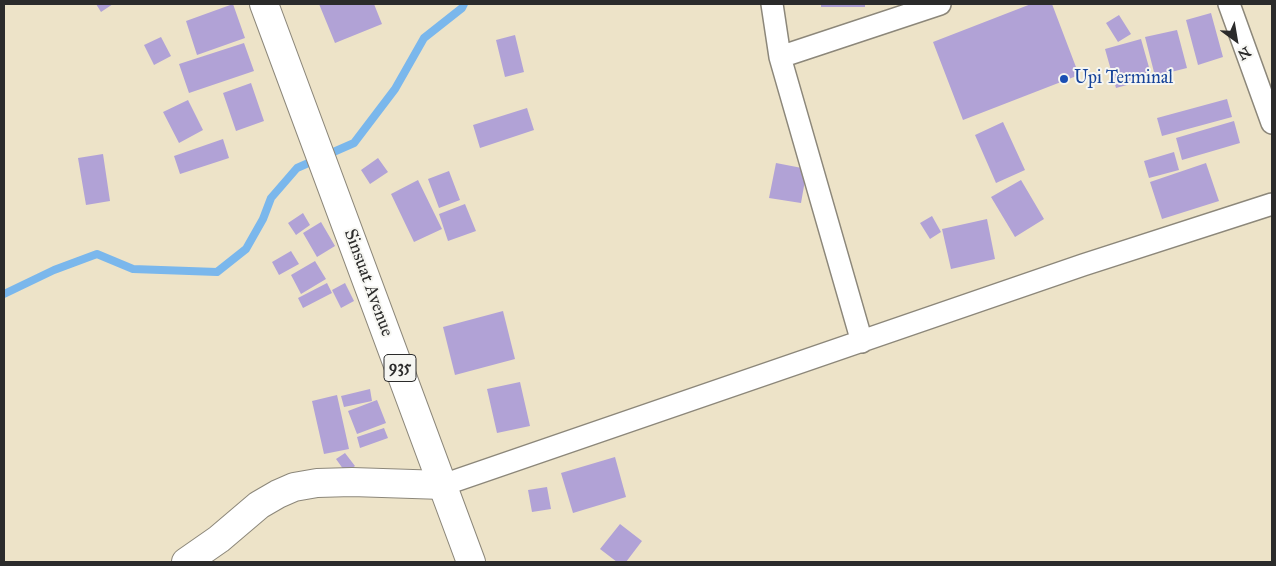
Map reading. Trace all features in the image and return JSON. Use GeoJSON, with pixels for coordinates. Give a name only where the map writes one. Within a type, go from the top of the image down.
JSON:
{"type":"FeatureCollection","features":[{"type":"Feature","properties":{"kind":"main road","name":"Sinsuat Avenue"},"geometry":{"type":"LineString","coordinates":[[264,4],[471,562]]}},
{"type":"Feature","properties":{"kind":"main road"},"geometry":{"type":"LineString","coordinates":[[186,562],[219,539],[259,505],[278,494],[294,488],[317,482],[444,486]]}},
{"type":"Feature","properties":{"kind":"street"},"geometry":{"type":"LineString","coordinates":[[772,4],[780,58],[862,342]]}},
{"type":"Feature","properties":{"kind":"street"},"geometry":{"type":"LineString","coordinates":[[780,58],[940,4]]}},
{"type":"Feature","properties":{"kind":"street"},"geometry":{"type":"LineString","coordinates":[[1228,4],[1272,123]]}},
{"type":"Feature","properties":{"kind":"street"},"geometry":{"type":"LineString","coordinates":[[444,486],[1083,265],[1272,204]]}},
{"type":"Feature","properties":{"kind":"building"},"geometry":{"type":"Polygon","coordinates":[[[96,4],[113,4],[101,12],[96,4]]]}},
{"type":"Feature","properties":{"kind":"building"},"geometry":{"type":"Polygon","coordinates":[[[233,4],[245,38],[197,55],[186,21],[233,4]]]}},
{"type":"Feature","properties":{"kind":"building"},"geometry":{"type":"Polygon","coordinates":[[[319,4],[374,4],[382,24],[335,43],[319,4]]]}},
{"type":"Feature","properties":{"kind":"building"},"geometry":{"type":"Polygon","coordinates":[[[821,4],[865,4],[865,7],[821,7],[821,4]]]}},
{"type":"Feature","properties":{"kind":"building"},"geometry":{"type":"Polygon","coordinates":[[[1031,4],[1052,4],[1079,75],[963,120],[933,42],[1031,4]]]}},
{"type":"Feature","properties":{"kind":"building"},"geometry":{"type":"Polygon","coordinates":[[[1211,13],[1223,57],[1198,65],[1186,20],[1211,13]]]}},
{"type":"Feature","properties":{"kind":"building"},"geometry":{"type":"Polygon","coordinates":[[[1119,15],[1131,34],[1118,42],[1106,23],[1119,15]]]}},
{"type":"Feature","properties":{"kind":"building"},"geometry":{"type":"Polygon","coordinates":[[[1177,30],[1187,68],[1155,76],[1145,37],[1177,30]]]}},
{"type":"Feature","properties":{"kind":"building"},"geometry":{"type":"Polygon","coordinates":[[[515,35],[524,72],[505,77],[496,40],[515,35]]]}},
{"type":"Feature","properties":{"kind":"building"},"geometry":{"type":"Polygon","coordinates":[[[161,37],[171,56],[154,65],[144,45],[161,37]]]}},
{"type":"Feature","properties":{"kind":"building"},"geometry":{"type":"Polygon","coordinates":[[[1141,39],[1152,78],[1116,88],[1105,49],[1141,39]]]}},
{"type":"Feature","properties":{"kind":"building"},"geometry":{"type":"Polygon","coordinates":[[[244,43],[254,71],[189,93],[179,64],[244,43]]]}},
{"type":"Feature","properties":{"kind":"building"},"geometry":{"type":"Polygon","coordinates":[[[251,83],[264,121],[236,131],[223,93],[251,83]]]}},
{"type":"Feature","properties":{"kind":"building"},"geometry":{"type":"Polygon","coordinates":[[[1227,99],[1232,117],[1162,136],[1157,118],[1227,99]]]}},
{"type":"Feature","properties":{"kind":"building"},"geometry":{"type":"Polygon","coordinates":[[[188,100],[203,130],[179,143],[163,112],[188,100]]]}},
{"type":"Feature","properties":{"kind":"building"},"geometry":{"type":"Polygon","coordinates":[[[527,108],[534,130],[480,148],[473,125],[527,108]]]}},
{"type":"Feature","properties":{"kind":"building"},"geometry":{"type":"Polygon","coordinates":[[[1234,121],[1240,143],[1182,160],[1176,138],[1234,121]]]}},
{"type":"Feature","properties":{"kind":"building"},"geometry":{"type":"Polygon","coordinates":[[[1003,122],[1025,170],[996,183],[975,135],[1003,122]]]}},
{"type":"Feature","properties":{"kind":"building"},"geometry":{"type":"Polygon","coordinates":[[[223,139],[229,158],[180,174],[174,156],[223,139]]]}},
{"type":"Feature","properties":{"kind":"building"},"geometry":{"type":"Polygon","coordinates":[[[1174,152],[1179,170],[1149,178],[1144,161],[1174,152]]]}},
{"type":"Feature","properties":{"kind":"building"},"geometry":{"type":"Polygon","coordinates":[[[103,154],[110,201],[86,205],[78,158],[103,154]]]}},
{"type":"Feature","properties":{"kind":"building"},"geometry":{"type":"Polygon","coordinates":[[[378,158],[388,172],[370,184],[361,170],[378,158]]]}},
{"type":"Feature","properties":{"kind":"building"},"geometry":{"type":"Polygon","coordinates":[[[776,163],[807,169],[801,203],[769,198],[776,163]]]}},
{"type":"Feature","properties":{"kind":"building"},"geometry":{"type":"Polygon","coordinates":[[[1206,163],[1219,201],[1162,219],[1150,182],[1206,163]]]}},
{"type":"Feature","properties":{"kind":"building"},"geometry":{"type":"Polygon","coordinates":[[[449,171],[460,200],[439,208],[428,179],[449,171]]]}},
{"type":"Feature","properties":{"kind":"building"},"geometry":{"type":"Polygon","coordinates":[[[418,180],[442,229],[414,242],[391,194],[418,180]]]}},
{"type":"Feature","properties":{"kind":"building"},"geometry":{"type":"Polygon","coordinates":[[[1021,180],[1044,219],[1015,237],[991,197],[1021,180]]]}},
{"type":"Feature","properties":{"kind":"building"},"geometry":{"type":"Polygon","coordinates":[[[465,204],[476,231],[448,241],[439,214],[465,204]]]}},
{"type":"Feature","properties":{"kind":"building"},"geometry":{"type":"Polygon","coordinates":[[[303,213],[310,225],[296,235],[288,223],[303,213]]]}},
{"type":"Feature","properties":{"kind":"building"},"geometry":{"type":"Polygon","coordinates":[[[932,216],[941,232],[930,239],[920,223],[932,216]]]}},
{"type":"Feature","properties":{"kind":"building"},"geometry":{"type":"Polygon","coordinates":[[[987,219],[995,259],[951,269],[942,229],[987,219]]]}},
{"type":"Feature","properties":{"kind":"building"},"geometry":{"type":"Polygon","coordinates":[[[321,222],[335,246],[317,257],[303,233],[321,222]]]}},
{"type":"Feature","properties":{"kind":"building"},"geometry":{"type":"Polygon","coordinates":[[[291,251],[299,264],[279,275],[272,262],[291,251]]]}},
{"type":"Feature","properties":{"kind":"building"},"geometry":{"type":"Polygon","coordinates":[[[315,261],[326,279],[301,294],[291,275],[315,261]]]}},
{"type":"Feature","properties":{"kind":"building"},"geometry":{"type":"Polygon","coordinates":[[[327,283],[332,293],[303,308],[298,298],[327,283]]]}},
{"type":"Feature","properties":{"kind":"building"},"geometry":{"type":"Polygon","coordinates":[[[345,283],[354,301],[341,308],[332,290],[345,283]]]}},
{"type":"Feature","properties":{"kind":"building"},"geometry":{"type":"Polygon","coordinates":[[[503,311],[515,359],[455,375],[443,327],[503,311]]]}},
{"type":"Feature","properties":{"kind":"building"},"geometry":{"type":"Polygon","coordinates":[[[520,382],[530,426],[497,433],[487,389],[520,382]]]}},
{"type":"Feature","properties":{"kind":"building"},"geometry":{"type":"Polygon","coordinates":[[[370,389],[372,401],[344,407],[341,396],[370,389]]]}},
{"type":"Feature","properties":{"kind":"building"},"geometry":{"type":"Polygon","coordinates":[[[337,395],[349,449],[324,454],[312,401],[337,395]]]}},
{"type":"Feature","properties":{"kind":"building"},"geometry":{"type":"Polygon","coordinates":[[[377,400],[386,423],[357,434],[348,411],[377,400]]]}},
{"type":"Feature","properties":{"kind":"building"},"geometry":{"type":"Polygon","coordinates":[[[384,428],[388,438],[360,448],[357,437],[384,428]]]}},
{"type":"Feature","properties":{"kind":"building"},"geometry":{"type":"Polygon","coordinates":[[[345,453],[355,466],[346,473],[336,459],[345,453]]]}},
{"type":"Feature","properties":{"kind":"building"},"geometry":{"type":"Polygon","coordinates":[[[615,457],[626,497],[573,513],[561,473],[615,457]]]}},
{"type":"Feature","properties":{"kind":"building"},"geometry":{"type":"Polygon","coordinates":[[[547,487],[551,509],[532,512],[528,490],[547,487]]]}},
{"type":"Feature","properties":{"kind":"building"},"geometry":{"type":"Polygon","coordinates":[[[620,524],[642,541],[626,562],[617,562],[600,549],[620,524]]]}},
{"type":"Feature","properties":{"kind":"waterway"},"geometry":{"type":"LineString","coordinates":[[4,294],[54,270],[97,254],[133,269],[217,272],[246,249],[263,219],[271,198],[297,168],[354,143],[395,89],[424,38],[462,8],[464,4]]}},
{"type":"Feature","properties":{"kind":"place","name":"Upi Terminal"},"geometry":{"type":"Point","coordinates":[1064,79]}}]}
